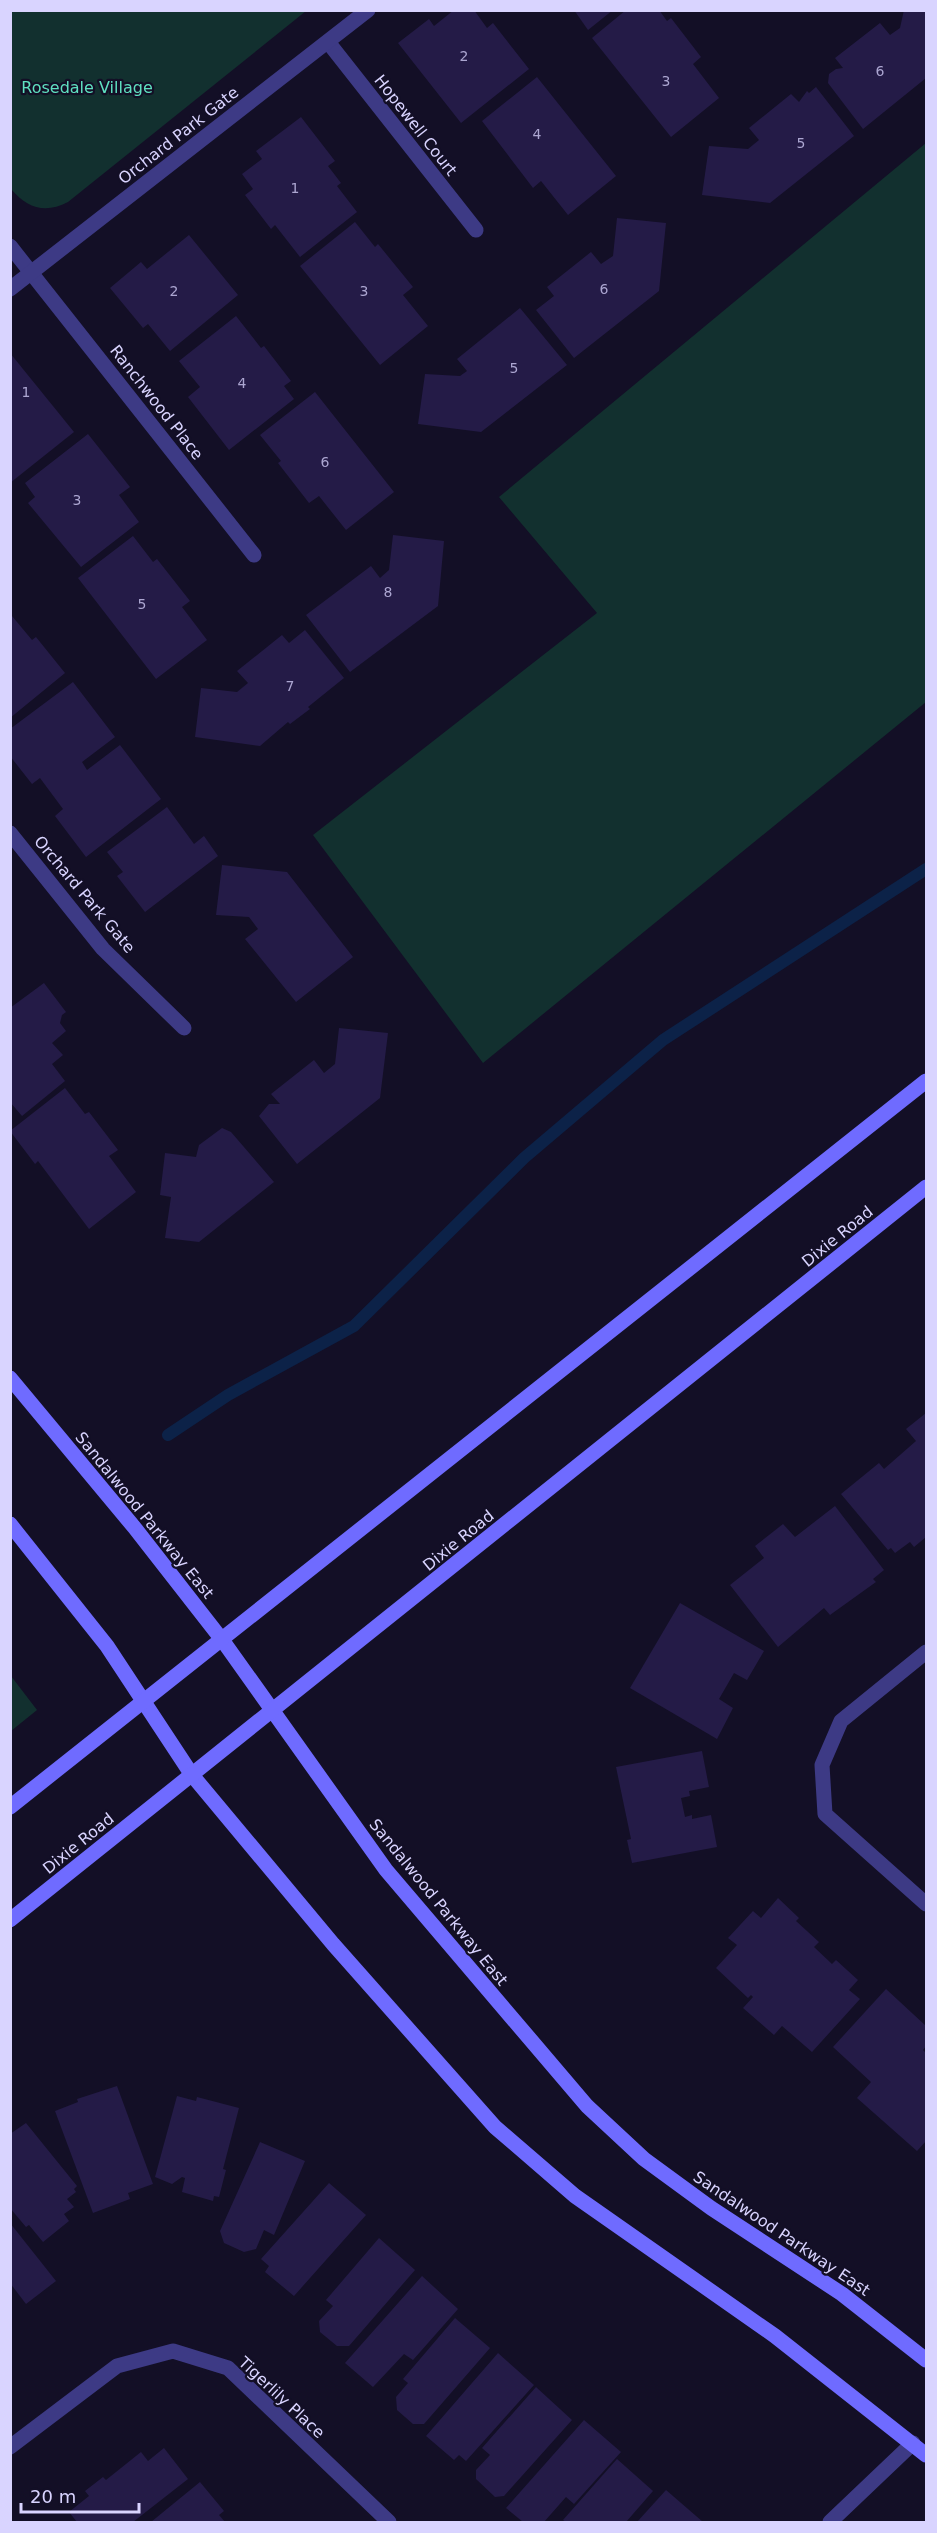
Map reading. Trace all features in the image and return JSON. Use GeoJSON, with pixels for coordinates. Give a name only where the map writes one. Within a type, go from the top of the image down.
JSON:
{"type":"FeatureCollection","features":[{"type":"Feature","properties":{"kind":"main road"},"geometry":{"type":"LineString","coordinates":[[10,1808],[927,1081]]}},
{"type":"Feature","properties":{"kind":"main road","name":"Dixie Road"},"geometry":{"type":"LineString","coordinates":[[10,1920],[927,1187]]}},
{"type":"Feature","properties":{"kind":"main road","name":"Sandalwood Parkway East"},"geometry":{"type":"LineString","coordinates":[[10,1378],[134,1527],[223,1641],[386,1870],[587,2106],[644,2159],[711,2208],[842,2294],[927,2360]]}},
{"type":"Feature","properties":{"kind":"main road"},"geometry":{"type":"LineString","coordinates":[[10,1524],[107,1646],[142,1703],[192,1775],[333,1944],[495,2127],[575,2196],[775,2336],[927,2455]]}},
{"type":"Feature","properties":{"kind":"street","name":"Orchard Park Gate"},"geometry":{"type":"LineString","coordinates":[[10,289],[368,10]]}},
{"type":"Feature","properties":{"kind":"street","name":"Hopewell Court"},"geometry":{"type":"LineString","coordinates":[[328,42],[476,230]]}},
{"type":"Feature","properties":{"kind":"street","name":"Ranchwood Place"},"geometry":{"type":"LineString","coordinates":[[10,246],[254,555]]}},
{"type":"Feature","properties":{"kind":"street","name":"Orchard Park Gate"},"geometry":{"type":"LineString","coordinates":[[10,833],[104,949],[184,1028]]}},
{"type":"Feature","properties":{"kind":"street"},"geometry":{"type":"LineString","coordinates":[[927,1652],[841,1721],[822,1765],[825,1814],[927,1904]]}},
{"type":"Feature","properties":{"kind":"street","name":"Tigerlily Place"},"geometry":{"type":"LineString","coordinates":[[10,2447],[117,2366],[173,2351],[228,2368],[389,2523]]}},
{"type":"Feature","properties":{"kind":"street"},"geometry":{"type":"LineString","coordinates":[[830,2523],[913,2443]]}},
{"type":"Feature","properties":{"kind":"green space","name":"Rosedale Village"},"geometry":{"type":"Polygon","coordinates":[[[11,10],[306,11],[68,202],[52,208],[44,208],[23,201],[11,189],[11,10]]]}},
{"type":"Feature","properties":{"kind":"green space"},"geometry":{"type":"Polygon","coordinates":[[[926,143],[926,702],[483,1063],[313,835],[597,613],[499,497],[926,143]]]}},
{"type":"Feature","properties":{"kind":"green space"},"geometry":{"type":"Polygon","coordinates":[[[11,1676],[37,1710],[10,1731],[11,1676]]]}},
{"type":"Feature","properties":{"kind":"building"},"geometry":{"type":"Polygon","coordinates":[[[454,10],[474,10],[487,28],[493,23],[529,69],[461,123],[398,43],[429,19],[434,26],[454,10]]]}},
{"type":"Feature","properties":{"kind":"building"},"geometry":{"type":"Polygon","coordinates":[[[574,10],[613,10],[588,30],[574,10]]]}},
{"type":"Feature","properties":{"kind":"building"},"geometry":{"type":"Polygon","coordinates":[[[626,10],[659,10],[667,21],[671,18],[701,57],[693,64],[719,98],[671,137],[592,38],[626,10]]]}},
{"type":"Feature","properties":{"kind":"building"},"geometry":{"type":"Polygon","coordinates":[[[904,10],[926,10],[926,78],[863,129],[828,83],[829,74],[836,69],[843,68],[835,58],[880,23],[890,35],[900,28],[904,10]]]}},
{"type":"Feature","properties":{"kind":"building"},"geometry":{"type":"Polygon","coordinates":[[[537,77],[616,176],[568,215],[541,181],[533,188],[482,121],[537,77]]]}},
{"type":"Feature","properties":{"kind":"building"},"geometry":{"type":"Polygon","coordinates":[[[816,87],[854,136],[770,203],[702,195],[709,146],[748,149],[759,140],[749,128],[791,94],[799,102],[807,91],[809,93],[816,87]]]}},
{"type":"Feature","properties":{"kind":"building"},"geometry":{"type":"Polygon","coordinates":[[[301,117],[335,161],[328,166],[341,183],[337,186],[357,212],[300,257],[275,225],[271,229],[245,195],[253,189],[242,174],[262,159],[256,151],[301,117]]]}},
{"type":"Feature","properties":{"kind":"building"},"geometry":{"type":"Polygon","coordinates":[[[617,218],[666,223],[659,291],[574,358],[536,310],[554,296],[547,287],[591,252],[601,264],[613,256],[617,218]]]}},
{"type":"Feature","properties":{"kind":"building"},"geometry":{"type":"Polygon","coordinates":[[[355,222],[375,247],[378,244],[413,287],[403,295],[428,326],[380,365],[300,266],[355,222]]]}},
{"type":"Feature","properties":{"kind":"building"},"geometry":{"type":"Polygon","coordinates":[[[189,235],[238,295],[170,351],[148,324],[143,328],[110,288],[141,262],[147,269],[189,235]]]}},
{"type":"Feature","properties":{"kind":"building"},"geometry":{"type":"Polygon","coordinates":[[[520,308],[567,365],[481,432],[418,424],[425,374],[460,376],[467,371],[457,359],[520,308]]]}},
{"type":"Feature","properties":{"kind":"building"},"geometry":{"type":"Polygon","coordinates":[[[236,316],[261,348],[264,346],[291,381],[284,386],[294,399],[229,450],[188,397],[200,387],[179,361],[236,316]]]}},
{"type":"Feature","properties":{"kind":"building"},"geometry":{"type":"Polygon","coordinates":[[[10,353],[74,432],[10,483],[10,353]]]}},
{"type":"Feature","properties":{"kind":"building"},"geometry":{"type":"Polygon","coordinates":[[[315,392],[394,492],[346,530],[319,496],[309,503],[278,463],[281,461],[260,435],[315,392]]]}},
{"type":"Feature","properties":{"kind":"building"},"geometry":{"type":"Polygon","coordinates":[[[88,434],[130,487],[119,495],[139,522],[81,567],[28,503],[35,497],[25,483],[88,434]]]}},
{"type":"Feature","properties":{"kind":"building"},"geometry":{"type":"Polygon","coordinates":[[[393,535],[444,541],[438,606],[350,672],[306,615],[371,566],[380,578],[389,570],[393,535]]]}},
{"type":"Feature","properties":{"kind":"building"},"geometry":{"type":"Polygon","coordinates":[[[133,536],[153,562],[157,559],[190,601],[182,607],[207,640],[156,679],[78,578],[133,536]]]}},
{"type":"Feature","properties":{"kind":"building"},"geometry":{"type":"Polygon","coordinates":[[[12,616],[32,640],[36,637],[65,673],[10,718],[10,617],[12,616]]]}},
{"type":"Feature","properties":{"kind":"building"},"geometry":{"type":"Polygon","coordinates":[[[305,630],[344,678],[308,707],[310,709],[290,724],[288,722],[260,746],[195,737],[201,688],[237,692],[248,683],[237,671],[282,635],[289,643],[305,630]]]}},
{"type":"Feature","properties":{"kind":"building"},"geometry":{"type":"Polygon","coordinates":[[[73,682],[115,737],[82,762],[87,770],[120,745],[161,799],[86,857],[55,816],[63,809],[40,778],[32,784],[10,756],[10,729],[73,682]]]}},
{"type":"Feature","properties":{"kind":"building"},"geometry":{"type":"Polygon","coordinates":[[[167,807],[194,844],[204,836],[218,856],[145,912],[117,876],[123,872],[107,852],[167,807]]]}},
{"type":"Feature","properties":{"kind":"building"},"geometry":{"type":"Polygon","coordinates":[[[222,865],[287,872],[353,957],[296,1002],[245,939],[258,929],[249,917],[216,915],[222,865]]]}},
{"type":"Feature","properties":{"kind":"building"},"geometry":{"type":"Polygon","coordinates":[[[44,983],[66,1012],[62,1015],[60,1023],[66,1031],[52,1043],[63,1055],[52,1064],[65,1081],[22,1116],[10,1102],[10,1008],[44,983]]]}},
{"type":"Feature","properties":{"kind":"building"},"geometry":{"type":"Polygon","coordinates":[[[339,1028],[388,1033],[380,1098],[297,1164],[259,1116],[269,1104],[280,1104],[271,1094],[314,1060],[324,1073],[335,1064],[339,1028]]]}},
{"type":"Feature","properties":{"kind":"building"},"geometry":{"type":"Polygon","coordinates":[[[65,1088],[85,1114],[89,1112],[118,1150],[109,1156],[136,1192],[89,1229],[38,1161],[35,1164],[10,1131],[65,1088]]]}},
{"type":"Feature","properties":{"kind":"building"},"geometry":{"type":"Polygon","coordinates":[[[222,1128],[231,1132],[274,1182],[199,1242],[165,1238],[171,1197],[160,1195],[165,1153],[196,1157],[199,1145],[222,1128]]]}},
{"type":"Feature","properties":{"kind":"building"},"geometry":{"type":"Polygon","coordinates":[[[926,1413],[926,1537],[914,1547],[910,1542],[895,1553],[891,1548],[888,1550],[841,1494],[879,1463],[884,1469],[916,1441],[906,1429],[926,1413]]]}},
{"type":"Feature","properties":{"kind":"building"},"geometry":{"type":"Polygon","coordinates":[[[835,1506],[884,1570],[873,1579],[876,1582],[830,1615],[824,1608],[778,1647],[730,1585],[764,1558],[755,1546],[783,1524],[795,1537],[835,1506]]]}},
{"type":"Feature","properties":{"kind":"building"},"geometry":{"type":"Polygon","coordinates":[[[680,1603],[764,1651],[747,1680],[734,1673],[719,1699],[733,1708],[717,1739],[630,1688],[680,1603]]]}},
{"type":"Feature","properties":{"kind":"building"},"geometry":{"type":"Polygon","coordinates":[[[702,1751],[709,1787],[689,1791],[690,1796],[681,1798],[685,1817],[692,1815],[692,1819],[711,1815],[717,1847],[632,1863],[627,1840],[631,1839],[616,1767],[702,1751]]]}},
{"type":"Feature","properties":{"kind":"building"},"geometry":{"type":"Polygon","coordinates":[[[778,1898],[799,1918],[796,1921],[819,1942],[814,1947],[832,1964],[836,1960],[858,1980],[849,1990],[860,1999],[812,2052],[782,2026],[774,2035],[743,2008],[753,1997],[751,1995],[748,1998],[716,1968],[737,1945],[728,1938],[753,1911],[761,1918],[778,1898]]]}},
{"type":"Feature","properties":{"kind":"building"},"geometry":{"type":"Polygon","coordinates":[[[886,1989],[926,2026],[926,2046],[923,2050],[926,2053],[926,2141],[917,2151],[857,2098],[871,2082],[833,2047],[886,1989]]]}},
{"type":"Feature","properties":{"kind":"building"},"geometry":{"type":"Polygon","coordinates":[[[117,2086],[153,2184],[128,2193],[130,2199],[93,2213],[55,2111],[78,2102],[77,2099],[117,2086]]]}},
{"type":"Feature","properties":{"kind":"building"},"geometry":{"type":"Polygon","coordinates":[[[177,2096],[196,2101],[197,2097],[239,2108],[223,2169],[226,2170],[219,2197],[214,2196],[213,2201],[182,2192],[185,2178],[182,2177],[172,2184],[155,2177],[177,2096]]]}},
{"type":"Feature","properties":{"kind":"building"},"geometry":{"type":"Polygon","coordinates":[[[26,2123],[77,2186],[74,2189],[76,2192],[67,2199],[74,2207],[64,2214],[69,2221],[43,2242],[10,2208],[10,2134],[26,2123]]]}},
{"type":"Feature","properties":{"kind":"building"},"geometry":{"type":"Polygon","coordinates":[[[260,2142],[305,2161],[274,2235],[264,2230],[256,2249],[244,2252],[224,2243],[220,2231],[260,2142]]]}},
{"type":"Feature","properties":{"kind":"building"},"geometry":{"type":"Polygon","coordinates":[[[329,2183],[366,2215],[294,2296],[265,2272],[269,2266],[261,2259],[329,2183]]]}},
{"type":"Feature","properties":{"kind":"building"},"geometry":{"type":"Polygon","coordinates":[[[10,2223],[56,2281],[26,2304],[10,2283],[10,2223]]]}},
{"type":"Feature","properties":{"kind":"building"},"geometry":{"type":"Polygon","coordinates":[[[379,2238],[415,2270],[349,2346],[337,2346],[320,2332],[319,2321],[333,2306],[326,2300],[379,2238]]]}},
{"type":"Feature","properties":{"kind":"building"},"geometry":{"type":"Polygon","coordinates":[[[422,2276],[458,2309],[413,2360],[404,2354],[373,2387],[345,2363],[422,2276]]]}},
{"type":"Feature","properties":{"kind":"building"},"geometry":{"type":"Polygon","coordinates":[[[455,2318],[490,2348],[424,2424],[413,2424],[397,2410],[396,2397],[408,2383],[403,2379],[455,2318]]]}},
{"type":"Feature","properties":{"kind":"building"},"geometry":{"type":"Polygon","coordinates":[[[498,2353],[534,2385],[466,2461],[459,2455],[454,2460],[426,2436],[498,2353]]]}},
{"type":"Feature","properties":{"kind":"building"},"geometry":{"type":"Polygon","coordinates":[[[536,2387],[572,2420],[504,2496],[495,2497],[476,2479],[476,2470],[490,2455],[482,2448],[536,2387]]]}},
{"type":"Feature","properties":{"kind":"building"},"geometry":{"type":"Polygon","coordinates":[[[584,2420],[621,2452],[574,2504],[566,2497],[544,2522],[523,2522],[506,2508],[584,2420]]]}},
{"type":"Feature","properties":{"kind":"building"},"geometry":{"type":"Polygon","coordinates":[[[164,2448],[188,2479],[133,2522],[77,2522],[69,2512],[89,2496],[85,2491],[103,2477],[106,2480],[141,2452],[148,2461],[164,2448]]]}},
{"type":"Feature","properties":{"kind":"building"},"geometry":{"type":"Polygon","coordinates":[[[617,2459],[653,2491],[626,2522],[566,2522],[563,2520],[617,2459]]]}},
{"type":"Feature","properties":{"kind":"building"},"geometry":{"type":"Polygon","coordinates":[[[200,2482],[224,2511],[219,2515],[225,2522],[151,2522],[200,2482]]]}},
{"type":"Feature","properties":{"kind":"building"},"geometry":{"type":"Polygon","coordinates":[[[666,2490],[703,2522],[637,2522],[666,2490]]]}},
{"type":"Feature","properties":{"kind":"waterway"},"geometry":{"type":"LineString","coordinates":[[168,1435],[228,1395],[354,1326],[524,1158],[663,1040],[926,869]]}}]}
